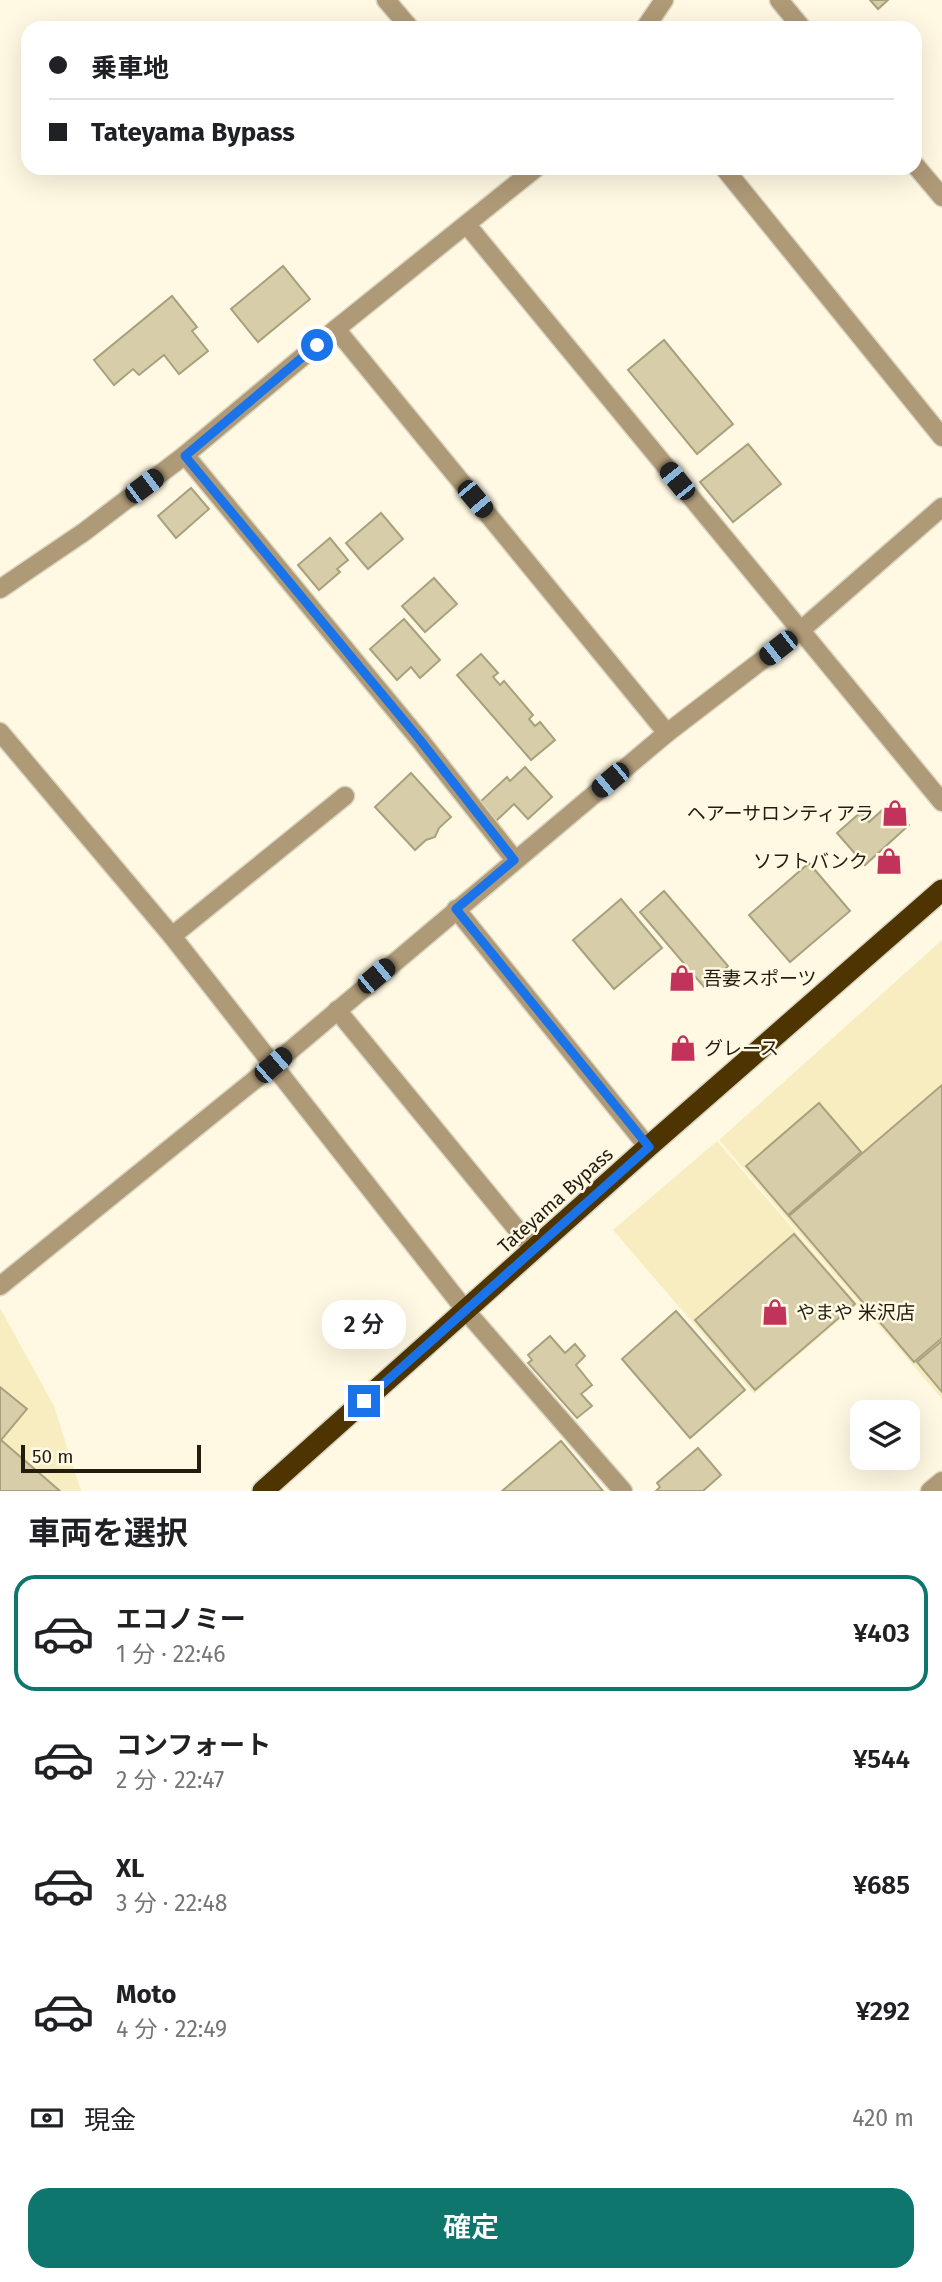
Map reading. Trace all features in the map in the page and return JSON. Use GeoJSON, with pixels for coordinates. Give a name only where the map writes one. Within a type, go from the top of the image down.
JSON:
{"type":"FeatureCollection","features":[{"type":"Feature","properties":{"kind":"highway","name":"Tateyama Bypass"},"geometry":{"type":"LineString","coordinates":[[263,1491],[942,890]]}},
{"type":"Feature","properties":{"kind":"street"},"geometry":{"type":"LineString","coordinates":[[386,0],[404,21]]}},
{"type":"Feature","properties":{"kind":"street"},"geometry":{"type":"LineString","coordinates":[[650,21],[664,0]]}},
{"type":"Feature","properties":{"kind":"street"},"geometry":{"type":"LineString","coordinates":[[784,2],[797,21]]}},
{"type":"Feature","properties":{"kind":"street"},"geometry":{"type":"LineString","coordinates":[[922,173],[942,197]]}},
{"type":"Feature","properties":{"kind":"street"},"geometry":{"type":"LineString","coordinates":[[0,589],[84,533],[185,456],[526,175]]}},
{"type":"Feature","properties":{"kind":"street"},"geometry":{"type":"LineString","coordinates":[[730,175],[942,437]]}},
{"type":"Feature","properties":{"kind":"street"},"geometry":{"type":"LineString","coordinates":[[467,225],[942,802]]}},
{"type":"Feature","properties":{"kind":"street"},"geometry":{"type":"LineString","coordinates":[[336,329],[667,733]]}},
{"type":"Feature","properties":{"kind":"street"},"geometry":{"type":"LineString","coordinates":[[185,456],[420,740],[514,860]]}},
{"type":"Feature","properties":{"kind":"street"},"geometry":{"type":"LineString","coordinates":[[0,1286],[273,1065],[667,733],[800,631],[942,507]]}},
{"type":"Feature","properties":{"kind":"street"},"geometry":{"type":"LineString","coordinates":[[0,732],[172,936],[466,1311],[623,1491]]}},
{"type":"Feature","properties":{"kind":"street"},"geometry":{"type":"LineString","coordinates":[[172,936],[345,796]]}},
{"type":"Feature","properties":{"kind":"street"},"geometry":{"type":"LineString","coordinates":[[456,909],[649,1147]]}},
{"type":"Feature","properties":{"kind":"street"},"geometry":{"type":"LineString","coordinates":[[337,1010],[534,1250]]}},
{"type":"Feature","properties":{"kind":"street"},"geometry":{"type":"LineString","coordinates":[[930,1491],[942,1481]]}},
{"type":"Feature","properties":{"kind":"shaded area"},"geometry":{"type":"Polygon","coordinates":[[[942,940],[942,1399],[719,1140],[942,940]]]}},
{"type":"Feature","properties":{"kind":"shaded area"},"geometry":{"type":"Polygon","coordinates":[[[717,1141],[858,1304],[754,1394],[613,1230],[717,1141]]]}},
{"type":"Feature","properties":{"kind":"shaded area"},"geometry":{"type":"Polygon","coordinates":[[[0,1308],[54,1406],[81,1491],[0,1491],[0,1308]]]}},
{"type":"Feature","properties":{"kind":"building"},"geometry":{"type":"Polygon","coordinates":[[[870,0],[888,0],[878,9],[870,0]]]}},
{"type":"Feature","properties":{"kind":"building"},"geometry":{"type":"Polygon","coordinates":[[[283,266],[310,299],[258,342],[231,309],[283,266]]]}},
{"type":"Feature","properties":{"kind":"building"},"geometry":{"type":"Polygon","coordinates":[[[172,296],[197,327],[192,331],[208,351],[179,374],[164,355],[139,375],[133,369],[114,385],[94,360],[172,296]]]}},
{"type":"Feature","properties":{"kind":"building"},"geometry":{"type":"Polygon","coordinates":[[[664,340],[733,424],[697,454],[628,370],[664,340]]]}},
{"type":"Feature","properties":{"kind":"building"},"geometry":{"type":"Polygon","coordinates":[[[748,444],[781,484],[733,522],[700,482],[748,444]]]}},
{"type":"Feature","properties":{"kind":"building"},"geometry":{"type":"Polygon","coordinates":[[[191,488],[209,509],[176,538],[158,516],[191,488]]]}},
{"type":"Feature","properties":{"kind":"building"},"geometry":{"type":"Polygon","coordinates":[[[381,513],[403,539],[368,569],[346,543],[381,513]]]}},
{"type":"Feature","properties":{"kind":"building"},"geometry":{"type":"Polygon","coordinates":[[[330,538],[348,560],[337,569],[340,572],[319,590],[298,565],[330,538]]]}},
{"type":"Feature","properties":{"kind":"building"},"geometry":{"type":"Polygon","coordinates":[[[434,578],[457,604],[425,632],[402,606],[434,578]]]}},
{"type":"Feature","properties":{"kind":"building"},"geometry":{"type":"Polygon","coordinates":[[[404,619],[440,660],[420,678],[411,667],[397,680],[370,649],[404,619]]]}},
{"type":"Feature","properties":{"kind":"building"},"geometry":{"type":"Polygon","coordinates":[[[481,654],[498,673],[493,677],[500,685],[504,681],[533,715],[529,719],[535,726],[540,722],[555,740],[531,760],[457,675],[481,654]]]}},
{"type":"Feature","properties":{"kind":"building"},"geometry":{"type":"Polygon","coordinates":[[[525,767],[552,797],[528,819],[514,804],[496,821],[480,802],[507,777],[510,781],[525,767]]]}},
{"type":"Feature","properties":{"kind":"building"},"geometry":{"type":"Polygon","coordinates":[[[411,773],[451,817],[439,828],[435,837],[426,840],[415,850],[375,807],[411,773]]]}},
{"type":"Feature","properties":{"kind":"building"},"geometry":{"type":"Polygon","coordinates":[[[889,804],[909,825],[865,865],[837,833],[861,812],[869,822],[889,804]]]}},
{"type":"Feature","properties":{"kind":"building"},"geometry":{"type":"Polygon","coordinates":[[[809,863],[850,911],[790,962],[749,915],[809,863]]]}},
{"type":"Feature","properties":{"kind":"building"},"geometry":{"type":"Polygon","coordinates":[[[664,891],[728,966],[718,978],[704,987],[640,912],[664,891]]]}},
{"type":"Feature","properties":{"kind":"building"},"geometry":{"type":"Polygon","coordinates":[[[621,899],[662,948],[614,989],[573,940],[621,899]]]}},
{"type":"Feature","properties":{"kind":"building"},"geometry":{"type":"Polygon","coordinates":[[[942,1085],[942,1338],[914,1362],[789,1216],[942,1085]]]}},
{"type":"Feature","properties":{"kind":"building"},"geometry":{"type":"Polygon","coordinates":[[[819,1103],[861,1152],[788,1215],[746,1166],[819,1103]]]}},
{"type":"Feature","properties":{"kind":"building","name":"やまや 米沢店"},"geometry":{"type":"Polygon","coordinates":[[[794,1234],[855,1304],[755,1390],[695,1320],[794,1234]]]}},
{"type":"Feature","properties":{"kind":"building"},"geometry":{"type":"Polygon","coordinates":[[[676,1311],[745,1390],[690,1438],[622,1359],[676,1311]]]}},
{"type":"Feature","properties":{"kind":"building"},"geometry":{"type":"Polygon","coordinates":[[[550,1336],[565,1353],[575,1344],[585,1356],[576,1365],[592,1385],[581,1394],[592,1406],[577,1418],[528,1363],[532,1360],[528,1355],[550,1336]]]}},
{"type":"Feature","properties":{"kind":"building"},"geometry":{"type":"Polygon","coordinates":[[[942,1341],[942,1392],[917,1362],[942,1341]]]}},
{"type":"Feature","properties":{"kind":"building"},"geometry":{"type":"Polygon","coordinates":[[[0,1387],[27,1409],[1,1440],[60,1491],[0,1491],[0,1387]]]}},
{"type":"Feature","properties":{"kind":"building"},"geometry":{"type":"Polygon","coordinates":[[[561,1441],[603,1491],[502,1491],[561,1441]]]}},
{"type":"Feature","properties":{"kind":"building"},"geometry":{"type":"Polygon","coordinates":[[[698,1448],[721,1475],[703,1491],[656,1491],[660,1487],[657,1483],[698,1448]]]}},
{"type":"Feature","properties":{"kind":"place","name":"ヘアーサロンティアラ"},"geometry":{"type":"Point","coordinates":[895,813]}},
{"type":"Feature","properties":{"kind":"place","name":"ソフトバンク"},"geometry":{"type":"Point","coordinates":[889,861]}},
{"type":"Feature","properties":{"kind":"place","name":"吾妻スポーツ"},"geometry":{"type":"Point","coordinates":[682,978]}},
{"type":"Feature","properties":{"kind":"place","name":"グレース"},"geometry":{"type":"Point","coordinates":[683,1048]}},
{"type":"Feature","properties":{"kind":"place","name":"やまや 米沢店"},"geometry":{"type":"Point","coordinates":[775,1312]}},
{"type":"Feature","properties":{"kind":"route"},"geometry":{"type":"LineString","coordinates":[[317,345],[185,456],[420,740],[514,860],[456,909],[649,1147],[364,1401]]}}]}
